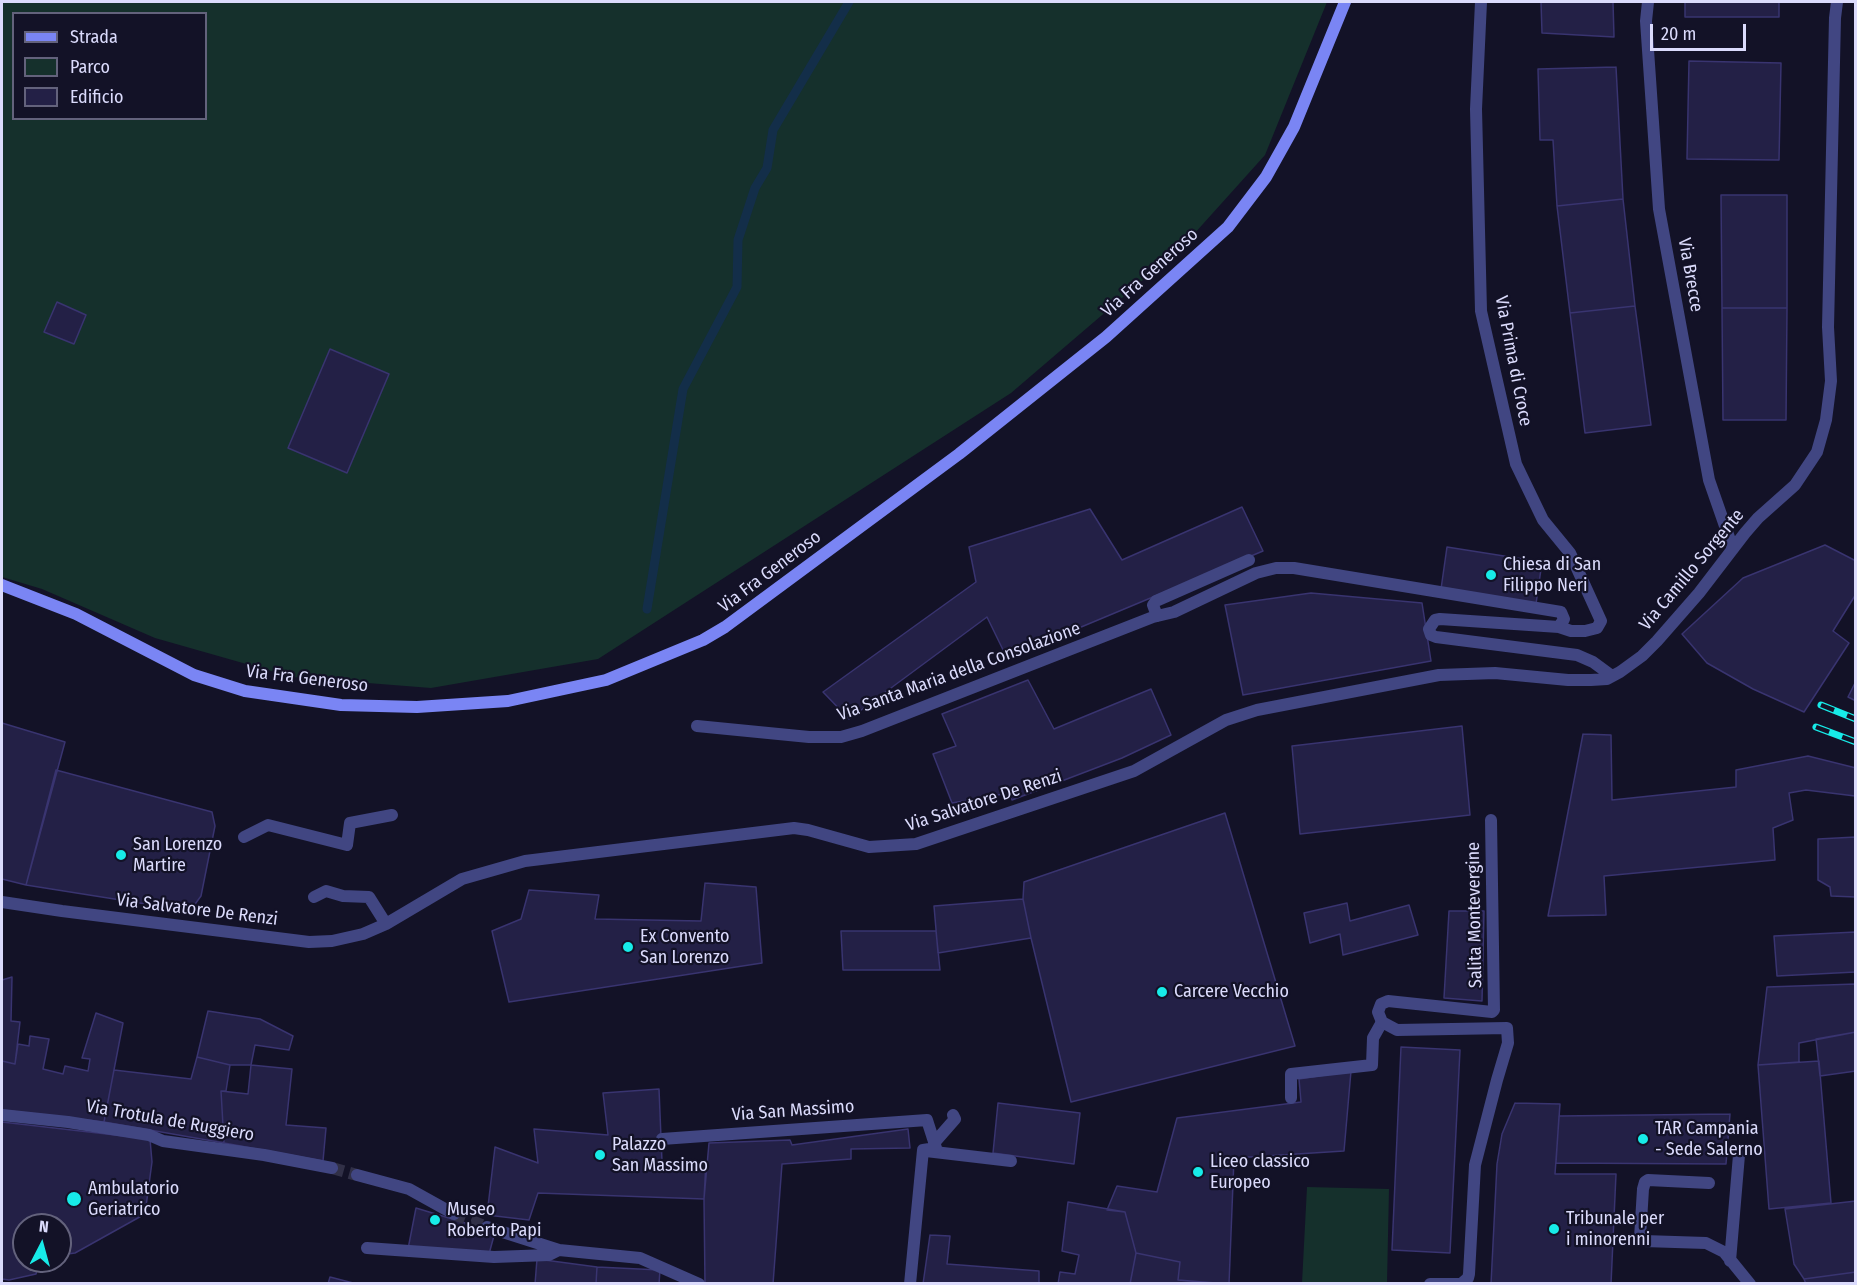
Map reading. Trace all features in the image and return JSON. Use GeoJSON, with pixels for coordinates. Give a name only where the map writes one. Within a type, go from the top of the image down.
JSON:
{"type":"FeatureCollection","features":[{"type":"Feature","properties":{"kind":"main road","name":"Via Fra Generoso"},"geometry":{"type":"LineString","coordinates":[[2,585],[76,614],[194,675],[245,691],[341,705],[417,706],[508,701],[606,680],[703,640],[725,627],[959,454],[1106,337],[1228,227],[1266,177],[1294,127],[1345,2]]}},
{"type":"Feature","properties":{"kind":"street","name":"Via Prima di Croce"},"geometry":{"type":"LineString","coordinates":[[1481,2],[1476,109],[1481,311],[1516,464],[1543,520],[1570,554],[1601,621],[1598,627],[1585,631],[1571,631],[1559,627]]}},
{"type":"Feature","properties":{"kind":"street","name":"Via Brecce"},"geometry":{"type":"LineString","coordinates":[[1648,2],[1646,21],[1659,209],[1708,480],[1733,549]]}},
{"type":"Feature","properties":{"kind":"street","name":"Via Camillo Sorgente"},"geometry":{"type":"LineString","coordinates":[[1411,680],[1439,675],[1495,673],[1568,680],[1602,680],[1612,676],[1632,664],[1657,641],[1699,593],[1758,518],[1782,499],[1809,466],[1817,452],[1826,420],[1831,381],[1828,327],[1837,2]]}},
{"type":"Feature","properties":{"kind":"street"},"geometry":{"type":"LineString","coordinates":[[1157,616],[1153,605],[1156,601],[1249,560]]}},
{"type":"Feature","properties":{"kind":"street","name":"Via Santa Maria della Consolazione"},"geometry":{"type":"LineString","coordinates":[[697,726],[789,735],[841,737],[1025,669],[1157,616],[1174,612],[1256,573],[1276,568],[1294,568],[1553,609],[1563,615],[1563,623],[1559,627]]}},
{"type":"Feature","properties":{"kind":"street"},"geometry":{"type":"LineString","coordinates":[[1559,627],[1440,619],[1435,620],[1430,629],[1431,635],[1436,638],[1577,655],[1593,662],[1612,676]]}},
{"type":"Feature","properties":{"kind":"street","name":"Via Salvatore De Renzi"},"geometry":{"type":"LineString","coordinates":[[2,902],[309,942],[332,941],[363,934],[386,924],[462,879],[525,861],[794,828],[870,847],[916,844],[1134,771],[1226,720],[1257,710],[1411,680]]}},
{"type":"Feature","properties":{"kind":"street"},"geometry":{"type":"LineString","coordinates":[[244,837],[267,825],[347,845],[350,823],[392,815]]}},
{"type":"Feature","properties":{"kind":"street","name":"Salita Montevergine"},"geometry":{"type":"LineString","coordinates":[[1382,1022],[1378,1012],[1379,1007],[1388,1001],[1492,1012],[1494,1010],[1491,820]]}},
{"type":"Feature","properties":{"kind":"street"},"geometry":{"type":"LineString","coordinates":[[314,897],[326,891],[342,896],[369,897],[386,924]]}},
{"type":"Feature","properties":{"kind":"street"},"geometry":{"type":"LineString","coordinates":[[1291,1098],[1291,1074],[1372,1065],[1372,1038],[1382,1022],[1397,1030],[1507,1028],[1508,1043],[1475,1165],[1468,1278],[1461,1284],[1430,1284]]}},
{"type":"Feature","properties":{"kind":"street","name":"Via Trotula de Ruggiero"},"geometry":{"type":"LineString","coordinates":[[2,1115],[68,1122],[149,1135],[163,1141],[264,1155],[332,1168]]}},
{"type":"Feature","properties":{"kind":"street"},"geometry":{"type":"LineString","coordinates":[[922,1150],[936,1148],[934,1143],[955,1119],[953,1115]]}},
{"type":"Feature","properties":{"kind":"street","name":"Via San Massimo"},"geometry":{"type":"LineString","coordinates":[[662,1139],[927,1120],[934,1143]]}},
{"type":"Feature","properties":{"kind":"street"},"geometry":{"type":"LineString","coordinates":[[922,1150],[1011,1161]]}},
{"type":"Feature","properties":{"kind":"street"},"geometry":{"type":"LineString","coordinates":[[910,1284],[922,1150]]}},
{"type":"Feature","properties":{"kind":"street"},"geometry":{"type":"LineString","coordinates":[[1730,1261],[1739,1155]]}},
{"type":"Feature","properties":{"kind":"street"},"geometry":{"type":"LineString","coordinates":[[357,1174],[409,1189],[454,1214]]}},
{"type":"Feature","properties":{"kind":"street"},"geometry":{"type":"LineString","coordinates":[[1709,1183],[1648,1180],[1645,1182],[1640,1238],[1644,1241],[1706,1243],[1724,1252],[1750,1284]]}},
{"type":"Feature","properties":{"kind":"street"},"geometry":{"type":"LineString","coordinates":[[488,1227],[559,1250],[640,1258],[699,1284]]}},
{"type":"Feature","properties":{"kind":"street"},"geometry":{"type":"LineString","coordinates":[[367,1248],[494,1257],[549,1255],[559,1250]]}},
{"type":"Feature","properties":{"kind":"green space"},"geometry":{"type":"Polygon","coordinates":[[[2,2],[1327,2],[1265,155],[1185,244],[1011,393],[598,659],[431,688],[292,677],[155,638],[42,589],[2,577],[2,2]]]}},
{"type":"Feature","properties":{"kind":"green space"},"geometry":{"type":"Polygon","coordinates":[[[1307,1187],[1389,1189],[1387,1283],[1302,1283],[1307,1187]]]}},
{"type":"Feature","properties":{"kind":"building"},"geometry":{"type":"Polygon","coordinates":[[[1541,2],[1613,2],[1614,37],[1542,33],[1541,2]]]}},
{"type":"Feature","properties":{"kind":"building"},"geometry":{"type":"Polygon","coordinates":[[[1685,2],[1779,2],[1779,17],[1685,17],[1685,2]]]}},
{"type":"Feature","properties":{"kind":"building"},"geometry":{"type":"Polygon","coordinates":[[[1689,61],[1781,63],[1779,160],[1687,159],[1689,61]]]}},
{"type":"Feature","properties":{"kind":"building"},"geometry":{"type":"Polygon","coordinates":[[[1616,67],[1623,199],[1557,206],[1553,140],[1540,140],[1538,69],[1616,67]]]}},
{"type":"Feature","properties":{"kind":"building"},"geometry":{"type":"Polygon","coordinates":[[[1721,195],[1787,195],[1787,308],[1722,308],[1721,195]]]}},
{"type":"Feature","properties":{"kind":"building"},"geometry":{"type":"Polygon","coordinates":[[[1623,199],[1635,306],[1570,313],[1557,206],[1623,199]]]}},
{"type":"Feature","properties":{"kind":"building"},"geometry":{"type":"Polygon","coordinates":[[[57,302],[86,315],[74,344],[44,332],[57,302]]]}},
{"type":"Feature","properties":{"kind":"building"},"geometry":{"type":"Polygon","coordinates":[[[1635,306],[1651,425],[1585,433],[1570,313],[1635,306]]]}},
{"type":"Feature","properties":{"kind":"building"},"geometry":{"type":"Polygon","coordinates":[[[1722,308],[1787,308],[1786,420],[1723,420],[1722,308]]]}},
{"type":"Feature","properties":{"kind":"building"},"geometry":{"type":"Polygon","coordinates":[[[330,349],[389,374],[347,473],[288,448],[330,349]]]}},
{"type":"Feature","properties":{"kind":"building"},"geometry":{"type":"Polygon","coordinates":[[[1242,507],[1263,551],[1007,658],[987,617],[849,719],[823,692],[976,582],[969,547],[1090,509],[1122,560],[1242,507]]]}},
{"type":"Feature","properties":{"kind":"building"},"geometry":{"type":"Polygon","coordinates":[[[1825,545],[1856,561],[1856,594],[1833,631],[1849,643],[1804,712],[1753,689],[1707,663],[1682,634],[1743,578],[1825,545]]]}},
{"type":"Feature","properties":{"kind":"building","name":"Chiesa di San Filippo Neri"},"geometry":{"type":"Polygon","coordinates":[[[1447,547],[1542,562],[1536,604],[1441,589],[1447,547]]]}},
{"type":"Feature","properties":{"kind":"building"},"geometry":{"type":"Polygon","coordinates":[[[1311,593],[1422,603],[1431,661],[1243,695],[1225,605],[1311,593]]]}},
{"type":"Feature","properties":{"kind":"building"},"geometry":{"type":"Polygon","coordinates":[[[1028,680],[1054,729],[1151,689],[1171,735],[1122,758],[1012,800],[1009,793],[952,803],[933,754],[956,746],[942,714],[1028,680]]]}},
{"type":"Feature","properties":{"kind":"building"},"geometry":{"type":"Polygon","coordinates":[[[1856,681],[1856,701],[1848,697],[1856,681]]]}},
{"type":"Feature","properties":{"kind":"building"},"geometry":{"type":"Polygon","coordinates":[[[2,723],[65,742],[26,885],[2,879],[2,723]]]}},
{"type":"Feature","properties":{"kind":"building"},"geometry":{"type":"Polygon","coordinates":[[[1462,726],[1470,815],[1300,834],[1292,746],[1462,726]]]}},
{"type":"Feature","properties":{"kind":"building"},"geometry":{"type":"Polygon","coordinates":[[[1583,734],[1611,735],[1612,800],[1736,787],[1736,770],[1808,756],[1856,768],[1855,796],[1806,790],[1789,793],[1793,820],[1773,828],[1775,860],[1604,876],[1606,915],[1548,916],[1583,734]]]}},
{"type":"Feature","properties":{"kind":"building","name":"San Lorenzo Martire"},"geometry":{"type":"Polygon","coordinates":[[[56,770],[212,812],[215,826],[201,896],[190,911],[26,885],[56,770]]]}},
{"type":"Feature","properties":{"kind":"building","name":"Carcere Vecchio"},"geometry":{"type":"Polygon","coordinates":[[[1225,813],[1295,1046],[1071,1102],[1031,938],[1023,899],[1024,882],[1225,813]]]}},
{"type":"Feature","properties":{"kind":"building"},"geometry":{"type":"Polygon","coordinates":[[[1856,837],[1856,897],[1831,896],[1830,887],[1818,880],[1818,839],[1856,837]]]}},
{"type":"Feature","properties":{"kind":"building","name":"Ex Convento San Lorenzo"},"geometry":{"type":"Polygon","coordinates":[[[705,883],[756,887],[762,963],[509,1002],[492,931],[521,919],[529,890],[599,895],[595,919],[701,921],[705,883]]]}},
{"type":"Feature","properties":{"kind":"building"},"geometry":{"type":"Polygon","coordinates":[[[1023,899],[1031,938],[938,953],[934,906],[1023,899]]]}},
{"type":"Feature","properties":{"kind":"building"},"geometry":{"type":"Polygon","coordinates":[[[1347,903],[1350,921],[1409,905],[1418,935],[1343,955],[1340,934],[1310,943],[1304,913],[1347,903]]]}},
{"type":"Feature","properties":{"kind":"building"},"geometry":{"type":"Polygon","coordinates":[[[1449,911],[1484,911],[1482,1001],[1444,998],[1449,911]]]}},
{"type":"Feature","properties":{"kind":"building"},"geometry":{"type":"Polygon","coordinates":[[[841,931],[936,931],[940,970],[843,970],[841,931]]]}},
{"type":"Feature","properties":{"kind":"building"},"geometry":{"type":"Polygon","coordinates":[[[1856,932],[1856,972],[1777,976],[1774,936],[1856,932]]]}},
{"type":"Feature","properties":{"kind":"building"},"geometry":{"type":"Polygon","coordinates":[[[12,977],[11,1021],[20,1022],[15,1064],[2,1061],[2,980],[12,977]]]}},
{"type":"Feature","properties":{"kind":"building"},"geometry":{"type":"Polygon","coordinates":[[[1856,984],[1856,1032],[1799,1043],[1799,1062],[1758,1065],[1767,987],[1856,984]]]}},
{"type":"Feature","properties":{"kind":"building"},"geometry":{"type":"Polygon","coordinates":[[[208,1011],[260,1019],[293,1036],[289,1050],[255,1045],[251,1065],[230,1065],[197,1057],[208,1011]]]}},
{"type":"Feature","properties":{"kind":"building"},"geometry":{"type":"Polygon","coordinates":[[[96,1013],[123,1023],[104,1122],[2,1110],[2,1061],[15,1064],[18,1044],[29,1046],[30,1036],[49,1039],[43,1069],[63,1074],[65,1066],[88,1071],[90,1059],[82,1058],[96,1013]]]}},
{"type":"Feature","properties":{"kind":"building"},"geometry":{"type":"Polygon","coordinates":[[[1856,1032],[1856,1071],[1820,1076],[1816,1039],[1856,1032]]]}},
{"type":"Feature","properties":{"kind":"building"},"geometry":{"type":"Polygon","coordinates":[[[1401,1047],[1460,1050],[1450,1253],[1392,1250],[1401,1047]]]}},
{"type":"Feature","properties":{"kind":"building"},"geometry":{"type":"Polygon","coordinates":[[[197,1057],[230,1065],[226,1091],[221,1091],[224,1143],[104,1122],[114,1070],[191,1079],[197,1057]]]}},
{"type":"Feature","properties":{"kind":"building"},"geometry":{"type":"Polygon","coordinates":[[[1819,1061],[1831,1203],[1769,1209],[1758,1065],[1819,1061]]]}},
{"type":"Feature","properties":{"kind":"building"},"geometry":{"type":"Polygon","coordinates":[[[251,1065],[292,1069],[286,1125],[326,1128],[323,1161],[224,1143],[221,1091],[248,1094],[251,1065]]]}},
{"type":"Feature","properties":{"kind":"building","name":"Liceo classico Europeo"},"geometry":{"type":"Polygon","coordinates":[[[1351,1071],[1344,1151],[1234,1158],[1229,1284],[1178,1280],[1180,1262],[1136,1253],[1125,1212],[1107,1210],[1117,1186],[1157,1192],[1177,1118],[1301,1102],[1299,1079],[1351,1071]]]}},
{"type":"Feature","properties":{"kind":"building","name":"Palazzo San Massimo"},"geometry":{"type":"Polygon","coordinates":[[[659,1089],[662,1162],[706,1162],[704,1199],[538,1193],[529,1220],[487,1215],[495,1147],[538,1163],[534,1129],[608,1135],[603,1093],[659,1089]]]}},
{"type":"Feature","properties":{"kind":"building"},"geometry":{"type":"Polygon","coordinates":[[[998,1103],[1080,1113],[1074,1164],[993,1153],[998,1103]]]}},
{"type":"Feature","properties":{"kind":"building","name":"Tribunale per i minorenni"},"geometry":{"type":"Polygon","coordinates":[[[1515,1103],[1560,1104],[1555,1174],[1616,1174],[1611,1284],[1491,1284],[1497,1164],[1502,1134],[1515,1103]]]}},
{"type":"Feature","properties":{"kind":"building","name":"TAR Campania - Sede Salerno"},"geometry":{"type":"Polygon","coordinates":[[[1730,1114],[1726,1164],[1556,1163],[1559,1116],[1730,1114]]]}},
{"type":"Feature","properties":{"kind":"building","name":"Ambulatorio Geriatrico"},"geometry":{"type":"Polygon","coordinates":[[[2,1122],[150,1139],[152,1162],[145,1214],[72,1253],[72,1213],[12,1213],[12,1273],[36,1273],[9,1280],[2,1279],[2,1122]]]}},
{"type":"Feature","properties":{"kind":"building"},"geometry":{"type":"Polygon","coordinates":[[[908,1129],[910,1148],[851,1149],[851,1159],[782,1164],[773,1284],[705,1284],[704,1199],[709,1143],[790,1140],[792,1145],[908,1129]]]}},
{"type":"Feature","properties":{"kind":"building"},"geometry":{"type":"Polygon","coordinates":[[[1856,1201],[1856,1272],[1804,1279],[1794,1264],[1785,1209],[1856,1201]]]}},
{"type":"Feature","properties":{"kind":"building"},"geometry":{"type":"Polygon","coordinates":[[[1068,1202],[1125,1212],[1136,1253],[1130,1284],[1058,1284],[1060,1272],[1075,1274],[1079,1255],[1062,1251],[1068,1202]]]}},
{"type":"Feature","properties":{"kind":"building","name":"Museo Roberto Papi"},"geometry":{"type":"Polygon","coordinates":[[[416,1208],[495,1232],[489,1254],[408,1249],[416,1208]]]}},
{"type":"Feature","properties":{"kind":"building"},"geometry":{"type":"Polygon","coordinates":[[[930,1235],[950,1236],[947,1264],[1039,1271],[1039,1284],[923,1284],[930,1235]]]}},
{"type":"Feature","properties":{"kind":"building"},"geometry":{"type":"Polygon","coordinates":[[[1136,1253],[1180,1262],[1178,1280],[1223,1284],[1130,1284],[1136,1253]]]}},
{"type":"Feature","properties":{"kind":"building"},"geometry":{"type":"Polygon","coordinates":[[[537,1259],[597,1267],[596,1284],[535,1284],[537,1259]]]}},
{"type":"Feature","properties":{"kind":"building"},"geometry":{"type":"Polygon","coordinates":[[[597,1267],[660,1270],[659,1284],[596,1284],[597,1267]]]}},
{"type":"Feature","properties":{"kind":"building"},"geometry":{"type":"Polygon","coordinates":[[[1856,1272],[1856,1284],[1806,1284],[1804,1279],[1856,1272]]]}},
{"type":"Feature","properties":{"kind":"building"},"geometry":{"type":"Polygon","coordinates":[[[330,1277],[357,1284],[328,1284],[330,1277]]]}},
{"type":"Feature","properties":{"kind":"waterway"},"geometry":{"type":"LineString","coordinates":[[647,609],[683,389],[737,287],[738,240],[755,188],[767,168],[773,130],[849,2]]}},
{"type":"Feature","properties":{"kind":"tunnel"},"geometry":{"type":"LineString","coordinates":[[332,1168],[357,1175]]}},
{"type":"Feature","properties":{"kind":"tunnel"},"geometry":{"type":"LineString","coordinates":[[454,1214],[487,1227]]}},
{"type":"Feature","properties":{"kind":"railway"},"geometry":{"type":"LineString","coordinates":[[1821,705],[1856,719]]}},
{"type":"Feature","properties":{"kind":"railway"},"geometry":{"type":"LineString","coordinates":[[1816,727],[1856,742]]}},
{"type":"Feature","properties":{"kind":"place","name":"Chiesa di San Filippo Neri"},"geometry":{"type":"Point","coordinates":[1491,575]}},
{"type":"Feature","properties":{"kind":"place","name":"San Lorenzo Martire"},"geometry":{"type":"Point","coordinates":[121,855]}},
{"type":"Feature","properties":{"kind":"place","name":"Ex Convento San Lorenzo"},"geometry":{"type":"Point","coordinates":[628,947]}},
{"type":"Feature","properties":{"kind":"place","name":"Carcere Vecchio"},"geometry":{"type":"Point","coordinates":[1162,992]}},
{"type":"Feature","properties":{"kind":"place","name":"TAR Campania - Sede Salerno"},"geometry":{"type":"Point","coordinates":[1643,1139]}},
{"type":"Feature","properties":{"kind":"place","name":"Palazzo San Massimo"},"geometry":{"type":"Point","coordinates":[600,1155]}},
{"type":"Feature","properties":{"kind":"place","name":"Liceo classico Europeo"},"geometry":{"type":"Point","coordinates":[1198,1172]}},
{"type":"Feature","properties":{"kind":"place","name":"Ambulatorio Geriatrico"},"geometry":{"type":"Point","coordinates":[74,1199]}},
{"type":"Feature","properties":{"kind":"place","name":"Museo Roberto Papi"},"geometry":{"type":"Point","coordinates":[435,1220]}},
{"type":"Feature","properties":{"kind":"place","name":"Tribunale per i minorenni"},"geometry":{"type":"Point","coordinates":[1554,1229]}}]}
